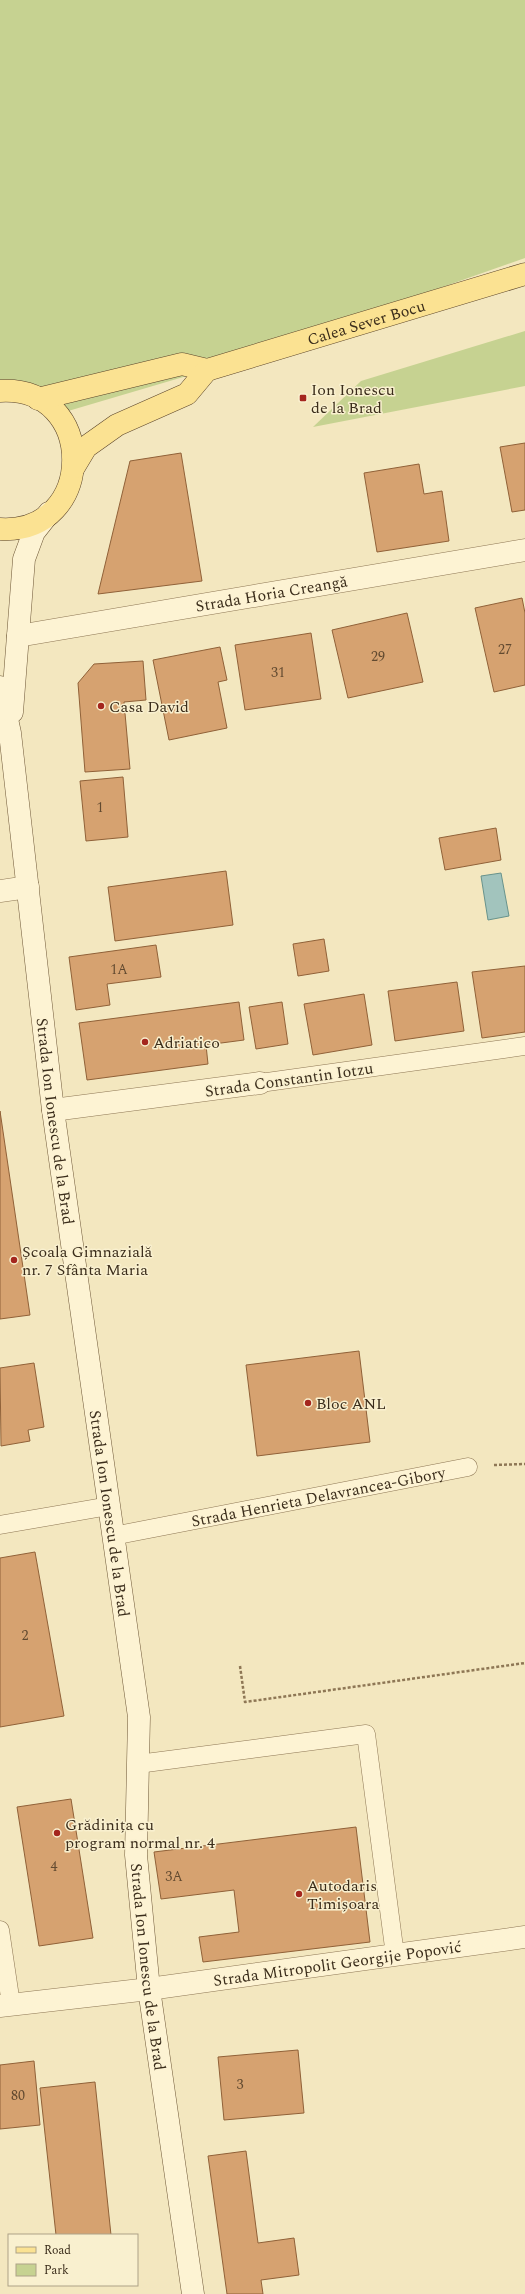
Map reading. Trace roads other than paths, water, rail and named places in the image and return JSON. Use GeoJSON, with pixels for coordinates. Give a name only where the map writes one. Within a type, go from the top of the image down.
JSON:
{"type":"FeatureCollection","features":[{"type":"Feature","properties":{"kind":"main road","name":"Calea Sever Bocu"},"geometry":{"type":"LineString","coordinates":[[207,370],[525,274]]}},
{"type":"Feature","properties":{"kind":"main road"},"geometry":{"type":"LineString","coordinates":[[0,529],[27,526],[49,514],[65,495],[74,467],[86,447],[117,425],[187,394],[207,370],[182,364],[38,399]]}},
{"type":"Feature","properties":{"kind":"main road"},"geometry":{"type":"LineString","coordinates":[[5,390],[38,399],[58,414],[70,436],[73,448],[74,467]]}},
{"type":"Feature","properties":{"kind":"street","name":"Strada Ion Ionescu de la Brad"},"geometry":{"type":"LineString","coordinates":[[10,733],[25,552],[34,532],[49,514]]}},
{"type":"Feature","properties":{"kind":"street","name":"Strada Horia Creangă"},"geometry":{"type":"LineString","coordinates":[[18,636],[525,550]]}},
{"type":"Feature","properties":{"kind":"street","name":"Strada Ion Ionescu de la Brad"},"geometry":{"type":"LineString","coordinates":[[0,687],[10,733],[53,1110],[139,1717],[136,1855],[149,1989],[193,2294]]}},
{"type":"Feature","properties":{"kind":"street"},"geometry":{"type":"LineString","coordinates":[[0,891],[28,886]]}},
{"type":"Feature","properties":{"kind":"street","name":"Strada Constantin Iotzu"},"geometry":{"type":"LineString","coordinates":[[53,1110],[260,1083]]}},
{"type":"Feature","properties":{"kind":"street","name":"Strada Mitropolit Georgije Popović"},"geometry":{"type":"LineString","coordinates":[[5,2005],[149,1989],[525,1937]]}},
{"type":"Feature","properties":{"kind":"lane","name":"Strada Constantin Iotzu"},"geometry":{"type":"LineString","coordinates":[[260,1083],[525,1046]]}},
{"type":"Feature","properties":{"kind":"lane","name":"Strada Henrieta Delavrancea-Gibory"},"geometry":{"type":"LineString","coordinates":[[113,1536],[468,1467]]}},
{"type":"Feature","properties":{"kind":"lane"},"geometry":{"type":"LineString","coordinates":[[0,1525],[109,1506]]}},
{"type":"Feature","properties":{"kind":"lane"},"geometry":{"type":"LineString","coordinates":[[138,1764],[366,1734],[395,1955]]}},
{"type":"Feature","properties":{"kind":"lane"},"geometry":{"type":"LineString","coordinates":[[0,1930],[5,2005]]}},
{"type":"Feature","properties":{"kind":"water"},"geometry":{"type":"Polygon","coordinates":[[[501,873],[509,916],[488,920],[481,876],[501,873]]]}},
{"type":"Feature","properties":{"kind":"place","name":"Ion Ionescu de la Brad"},"geometry":{"type":"Point","coordinates":[303,398]}},
{"type":"Feature","properties":{"kind":"place","name":"Casa David"},"geometry":{"type":"Point","coordinates":[101,706]}},
{"type":"Feature","properties":{"kind":"place","name":"Adriatico"},"geometry":{"type":"Point","coordinates":[145,1042]}},
{"type":"Feature","properties":{"kind":"place","name":"Școala Gimnazială nr. 7 Sfânta Maria"},"geometry":{"type":"Point","coordinates":[14,1260]}},
{"type":"Feature","properties":{"kind":"place","name":"Bloc ANL"},"geometry":{"type":"Point","coordinates":[308,1403]}},
{"type":"Feature","properties":{"kind":"place","name":"Grădinița cu program normal nr. 4"},"geometry":{"type":"Point","coordinates":[57,1833]}},
{"type":"Feature","properties":{"kind":"place","name":"Autodaris Timișoara"},"geometry":{"type":"Point","coordinates":[299,1894]}}]}
